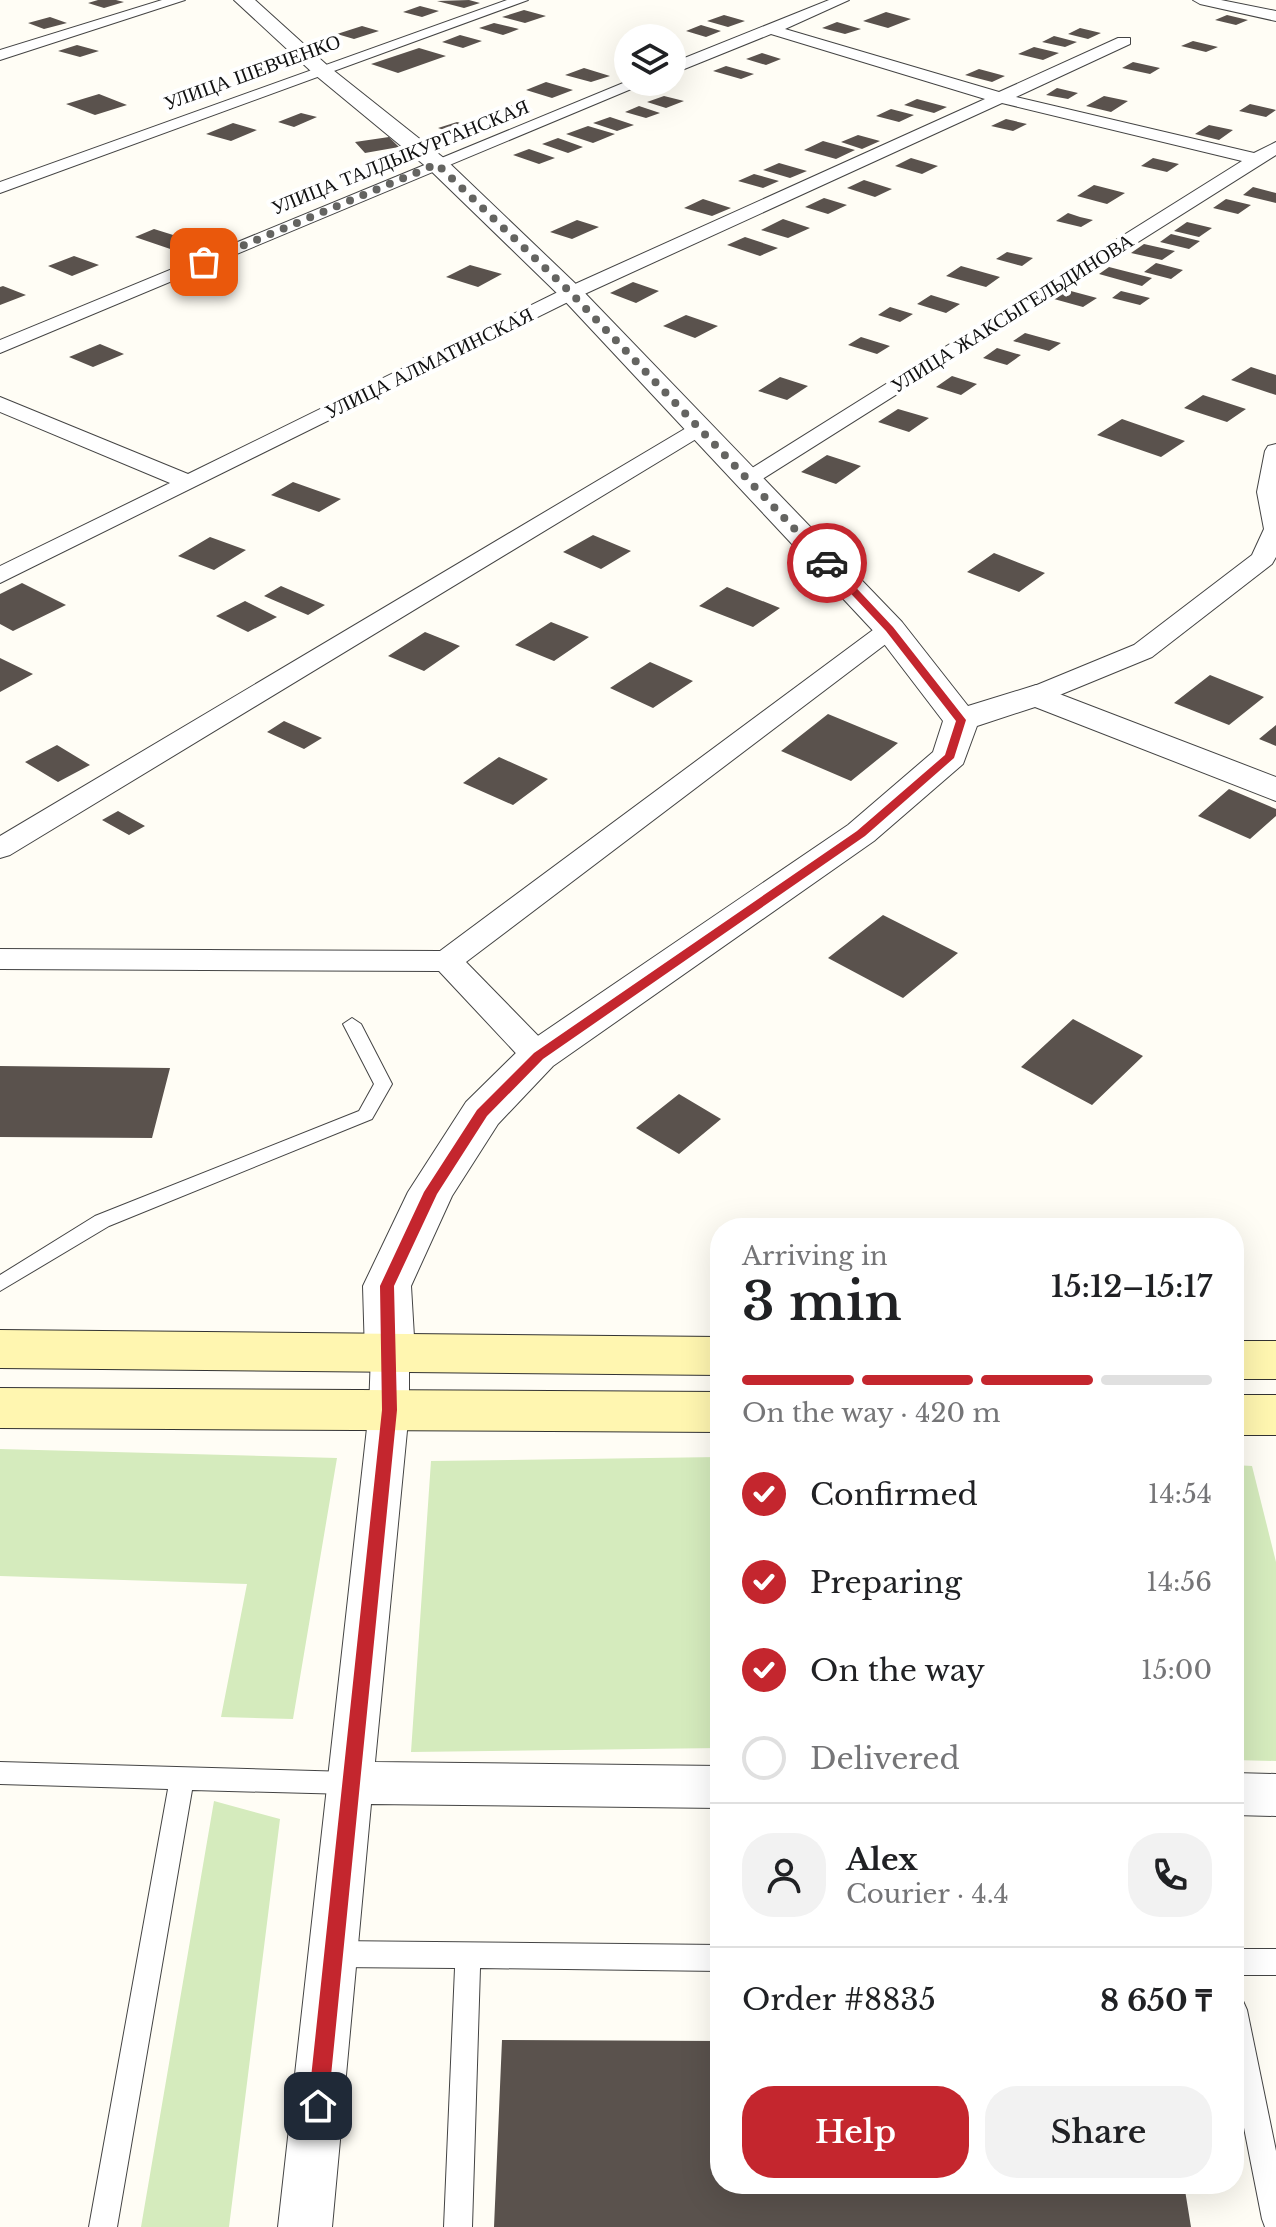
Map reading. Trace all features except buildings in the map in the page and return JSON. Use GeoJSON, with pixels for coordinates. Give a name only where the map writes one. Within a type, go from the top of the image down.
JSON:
{"type":"FeatureCollection","features":[{"type":"Feature","properties":{"kind":"main road"},"geometry":{"type":"LineString","coordinates":[[0,1349],[710,1356]]}},
{"type":"Feature","properties":{"kind":"main road"},"geometry":{"type":"LineString","coordinates":[[1244,1360],[1276,1360]]}},
{"type":"Feature","properties":{"kind":"main road"},"geometry":{"type":"LineString","coordinates":[[0,1408],[710,1412]]}},
{"type":"Feature","properties":{"kind":"main road"},"geometry":{"type":"LineString","coordinates":[[1244,1415],[1276,1415]]}},
{"type":"Feature","properties":{"kind":"street"},"geometry":{"type":"LineString","coordinates":[[0,55],[178,0]]}},
{"type":"Feature","properties":{"kind":"street"},"geometry":{"type":"LineString","coordinates":[[244,0],[321,70],[437,164],[571,293],[890,629],[961,720]]}},
{"type":"Feature","properties":{"kind":"street","name":"УЛИЦА ШЕВЧЕНКО"},"geometry":{"type":"LineString","coordinates":[[0,188],[521,0]]}},
{"type":"Feature","properties":{"kind":"street"},"geometry":{"type":"LineString","coordinates":[[686,63],[842,0]]}},
{"type":"Feature","properties":{"kind":"street"},"geometry":{"type":"LineString","coordinates":[[1200,0],[1276,16]]}},
{"type":"Feature","properties":{"kind":"street"},"geometry":{"type":"LineString","coordinates":[[770,29],[1001,98],[1258,159]]}},
{"type":"Feature","properties":{"kind":"street","name":"УЛИЦА АЛМАТИНСКАЯ"},"geometry":{"type":"LineString","coordinates":[[0,576],[571,293],[1124,41]]}},
{"type":"Feature","properties":{"kind":"street","name":"УЛИЦА ТАЛДЫКУРГАНСКАЯ"},"geometry":{"type":"LineString","coordinates":[[0,347],[614,93]]}},
{"type":"Feature","properties":{"kind":"street","name":"УЛИЦА ЖАКСЫГЕЛЬДИНОВА"},"geometry":{"type":"LineString","coordinates":[[748,478],[1276,147]]}},
{"type":"Feature","properties":{"kind":"street"},"geometry":{"type":"LineString","coordinates":[[0,404],[188,482]]}},
{"type":"Feature","properties":{"kind":"street"},"geometry":{"type":"LineString","coordinates":[[0,849],[698,428]]}},
{"type":"Feature","properties":{"kind":"street"},"geometry":{"type":"LineString","coordinates":[[961,720],[1036,695],[1143,651],[1263,559],[1276,529],[1269,492],[1276,451]]}},
{"type":"Feature","properties":{"kind":"street"},"geometry":{"type":"LineString","coordinates":[[0,959],[447,961],[890,629]]}},
{"type":"Feature","properties":{"kind":"street"},"geometry":{"type":"LineString","coordinates":[[1036,695],[1276,790]]}},
{"type":"Feature","properties":{"kind":"street"},"geometry":{"type":"LineString","coordinates":[[305,2227],[389,1410],[387,1286],[431,1192],[482,1113],[538,1056],[861,833],[950,756],[961,720]]}},
{"type":"Feature","properties":{"kind":"street"},"geometry":{"type":"LineString","coordinates":[[447,961],[538,1056]]}},
{"type":"Feature","properties":{"kind":"street"},"geometry":{"type":"LineString","coordinates":[[351,1783],[710,1787]]}},
{"type":"Feature","properties":{"kind":"street"},"geometry":{"type":"LineString","coordinates":[[1244,1794],[1276,1795]]}},
{"type":"Feature","properties":{"kind":"lane"},"geometry":{"type":"LineString","coordinates":[[0,1284],[102,1221],[366,1115],[383,1084],[352,1024]]}},
{"type":"Feature","properties":{"kind":"lane"},"geometry":{"type":"LineString","coordinates":[[0,1773],[351,1783]]}},
{"type":"Feature","properties":{"kind":"lane"},"geometry":{"type":"LineString","coordinates":[[103,2227],[182,1778]]}},
{"type":"Feature","properties":{"kind":"lane"},"geometry":{"type":"LineString","coordinates":[[333,1954],[710,1958]]}},
{"type":"Feature","properties":{"kind":"lane"},"geometry":{"type":"LineString","coordinates":[[458,2227],[468,1956]]}},
{"type":"Feature","properties":{"kind":"lane"},"geometry":{"type":"LineString","coordinates":[[1244,1962],[1276,1962]]}},
{"type":"Feature","properties":{"kind":"lane"},"geometry":{"type":"LineString","coordinates":[[1244,2060],[1276,2219]]}},
{"type":"Feature","properties":{"kind":"green space"},"geometry":{"type":"Polygon","coordinates":[[[0,1449],[337,1458],[293,1719],[221,1717],[247,1584],[0,1576],[0,1449]]]}},
{"type":"Feature","properties":{"kind":"green space"},"geometry":{"type":"Polygon","coordinates":[[[710,1457],[710,1748],[411,1752],[431,1461],[710,1457]]]}},
{"type":"Feature","properties":{"kind":"green space"},"geometry":{"type":"Polygon","coordinates":[[[1244,1466],[1252,1466],[1276,1562],[1276,1761],[1244,1760],[1244,1466]]]}},
{"type":"Feature","properties":{"kind":"green space"},"geometry":{"type":"Polygon","coordinates":[[[214,1801],[280,1819],[229,2227],[141,2227],[214,1801]]]}},
{"type":"Feature","properties":{"kind":"way so far"},"geometry":{"type":"LineString","coordinates":[[204,262],[437,164],[571,293],[827,563]]}},
{"type":"Feature","properties":{"kind":"route"},"geometry":{"type":"LineString","coordinates":[[318,2106],[389,1410],[387,1286],[431,1192],[482,1113],[538,1056],[861,833],[950,756],[961,720],[890,629],[827,563]]}}]}
